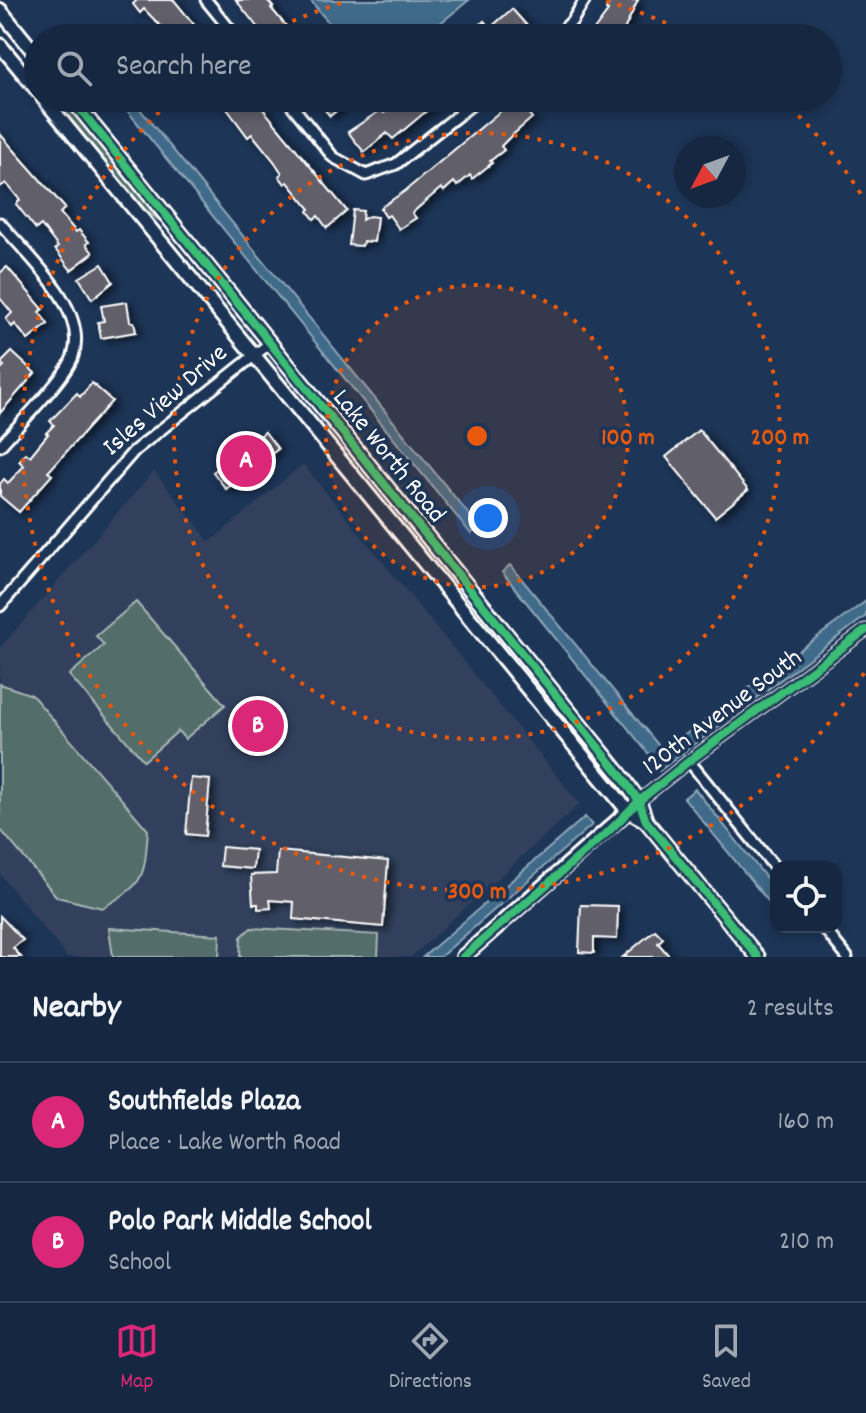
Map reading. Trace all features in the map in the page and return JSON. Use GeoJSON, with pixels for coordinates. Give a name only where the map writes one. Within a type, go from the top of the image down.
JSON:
{"type":"FeatureCollection","features":[{"type":"Feature","properties":{"kind":"street"},"geometry":{"type":"LineString","coordinates":[[206,0],[226,24]]}},
{"type":"Feature","properties":{"kind":"street"},"geometry":{"type":"LineString","coordinates":[[569,24],[585,0]]}},
{"type":"Feature","properties":{"kind":"street"},"geometry":{"type":"LineString","coordinates":[[0,10],[24,40]]}},
{"type":"Feature","properties":{"kind":"street"},"geometry":{"type":"LineString","coordinates":[[0,45],[24,74]]}},
{"type":"Feature","properties":{"kind":"street","name":"Lake Worth Road"},"geometry":{"type":"LineString","coordinates":[[54,112],[628,811],[646,821]]}},
{"type":"Feature","properties":{"kind":"street","name":"Lake Worth Road"},"geometry":{"type":"LineString","coordinates":[[82,112],[639,801],[646,821],[758,957]]}},
{"type":"Feature","properties":{"kind":"street"},"geometry":{"type":"LineString","coordinates":[[297,112],[333,157],[366,175],[396,164],[462,112]]}},
{"type":"Feature","properties":{"kind":"street"},"geometry":{"type":"LineString","coordinates":[[0,223],[68,305],[77,329],[73,357],[52,387],[0,446]]}},
{"type":"Feature","properties":{"kind":"street","name":"Isles View Drive"},"geometry":{"type":"LineString","coordinates":[[0,606],[134,451],[270,343]]}},
{"type":"Feature","properties":{"kind":"street","name":"120th Avenue South"},"geometry":{"type":"LineString","coordinates":[[463,957],[639,801],[866,630]]}},
{"type":"Feature","properties":{"kind":"street"},"geometry":{"type":"LineString","coordinates":[[689,761],[770,862]]}},
{"type":"Feature","properties":{"kind":"street"},"geometry":{"type":"LineString","coordinates":[[828,933],[847,957]]}},
{"type":"Feature","properties":{"kind":"shaded area"},"geometry":{"type":"Polygon","coordinates":[[[310,0],[469,0],[439,24],[330,24],[310,0]]]}},
{"type":"Feature","properties":{"kind":"shaded area"},"geometry":{"type":"Polygon","coordinates":[[[128,112],[142,112],[479,527],[471,534],[128,112]]]}},
{"type":"Feature","properties":{"kind":"shaded area"},"geometry":{"type":"Polygon","coordinates":[[[303,464],[580,804],[411,957],[67,957],[0,874],[0,648],[154,471],[210,542],[303,464]]]}},
{"type":"Feature","properties":{"kind":"shaded area"},"geometry":{"type":"Polygon","coordinates":[[[510,565],[663,751],[866,601],[866,616],[659,771],[648,753],[502,572],[510,565]]]}},
{"type":"Feature","properties":{"kind":"shaded area"},"geometry":{"type":"Polygon","coordinates":[[[695,789],[770,883],[770,904],[684,798],[695,789]]]}},
{"type":"Feature","properties":{"kind":"shaded area"},"geometry":{"type":"Polygon","coordinates":[[[585,817],[592,825],[440,957],[423,957],[585,817]]]}},
{"type":"Feature","properties":{"kind":"green space"},"geometry":{"type":"Polygon","coordinates":[[[64,112],[73,112],[160,221],[139,205],[64,112]]]}},
{"type":"Feature","properties":{"kind":"green space"},"geometry":{"type":"Polygon","coordinates":[[[136,602],[225,705],[185,739],[178,731],[144,761],[69,675],[104,645],[96,636],[136,602]]]}},
{"type":"Feature","properties":{"kind":"green space"},"geometry":{"type":"Polygon","coordinates":[[[0,684],[32,695],[148,830],[140,878],[127,892],[102,908],[57,897],[0,829],[0,684]]]}},
{"type":"Feature","properties":{"kind":"green space"},"geometry":{"type":"Polygon","coordinates":[[[109,928],[220,935],[219,957],[113,957],[109,928]]]}},
{"type":"Feature","properties":{"kind":"green space"},"geometry":{"type":"Polygon","coordinates":[[[251,928],[379,935],[378,957],[240,957],[241,937],[251,928]]]}},
{"type":"Feature","properties":{"kind":"building"},"geometry":{"type":"Polygon","coordinates":[[[137,0],[174,0],[194,24],[158,24],[144,9],[140,13],[133,4],[137,0]]]}},
{"type":"Feature","properties":{"kind":"building"},"geometry":{"type":"Polygon","coordinates":[[[236,0],[267,0],[284,24],[255,24],[236,0]]]}},
{"type":"Feature","properties":{"kind":"building"},"geometry":{"type":"Polygon","coordinates":[[[610,0],[638,0],[627,24],[598,24],[610,0]]]}},
{"type":"Feature","properties":{"kind":"building"},"geometry":{"type":"Polygon","coordinates":[[[512,9],[525,24],[495,24],[512,9]]]}},
{"type":"Feature","properties":{"kind":"building"},"geometry":{"type":"Polygon","coordinates":[[[229,112],[266,112],[347,211],[327,228],[318,216],[314,219],[308,211],[310,209],[288,182],[285,184],[279,176],[282,173],[274,161],[252,134],[248,137],[229,112]]]}},
{"type":"Feature","properties":{"kind":"building"},"geometry":{"type":"Polygon","coordinates":[[[378,112],[425,112],[393,139],[387,133],[364,152],[348,132],[378,112]]]}},
{"type":"Feature","properties":{"kind":"building"},"geometry":{"type":"Polygon","coordinates":[[[499,112],[527,112],[532,118],[501,146],[504,150],[490,161],[492,163],[472,179],[470,175],[457,186],[454,182],[444,191],[441,188],[412,213],[416,218],[399,229],[380,208],[405,191],[499,112]]]}},
{"type":"Feature","properties":{"kind":"building"},"geometry":{"type":"Polygon","coordinates":[[[0,134],[65,208],[60,213],[89,242],[86,244],[93,253],[71,270],[41,225],[36,229],[16,204],[20,200],[6,183],[0,187],[0,134]]]}},
{"type":"Feature","properties":{"kind":"building"},"geometry":{"type":"Polygon","coordinates":[[[353,210],[363,211],[362,220],[369,216],[377,217],[374,242],[363,241],[362,246],[349,245],[353,210]]]}},
{"type":"Feature","properties":{"kind":"building"},"geometry":{"type":"Polygon","coordinates":[[[102,264],[113,282],[92,299],[79,278],[102,264]]]}},
{"type":"Feature","properties":{"kind":"building"},"geometry":{"type":"Polygon","coordinates":[[[7,267],[43,309],[39,312],[48,324],[28,340],[15,324],[12,327],[6,319],[12,313],[0,298],[0,273],[7,267]]]}},
{"type":"Feature","properties":{"kind":"building"},"geometry":{"type":"Polygon","coordinates":[[[127,302],[130,322],[134,322],[136,332],[101,338],[98,322],[104,321],[101,306],[127,302]]]}},
{"type":"Feature","properties":{"kind":"building"},"geometry":{"type":"Polygon","coordinates":[[[12,352],[35,373],[0,413],[0,370],[4,366],[1,363],[12,352]]]}},
{"type":"Feature","properties":{"kind":"building"},"geometry":{"type":"Polygon","coordinates":[[[92,383],[112,401],[48,472],[52,475],[19,512],[0,496],[0,484],[4,479],[8,483],[24,466],[19,461],[26,453],[30,456],[48,434],[54,425],[50,421],[77,393],[80,397],[92,383]]]}},
{"type":"Feature","properties":{"kind":"building"},"geometry":{"type":"Polygon","coordinates":[[[699,430],[748,490],[715,517],[666,457],[699,430]]]}},
{"type":"Feature","properties":{"kind":"building"},"geometry":{"type":"Polygon","coordinates":[[[265,432],[278,449],[226,489],[213,472],[265,432]]]}},
{"type":"Feature","properties":{"kind":"building"},"geometry":{"type":"Polygon","coordinates":[[[191,778],[210,780],[205,836],[186,834],[191,778]]]}},
{"type":"Feature","properties":{"kind":"building"},"geometry":{"type":"Polygon","coordinates":[[[222,847],[255,850],[253,869],[220,866],[222,847]]]}},
{"type":"Feature","properties":{"kind":"building"},"geometry":{"type":"Polygon","coordinates":[[[278,851],[388,861],[383,927],[293,919],[294,902],[270,900],[271,908],[258,909],[258,904],[253,904],[251,875],[276,874],[278,851]]]}},
{"type":"Feature","properties":{"kind":"building"},"geometry":{"type":"Polygon","coordinates":[[[581,905],[618,906],[617,939],[594,938],[594,953],[579,952],[581,905]]]}},
{"type":"Feature","properties":{"kind":"building"},"geometry":{"type":"Polygon","coordinates":[[[0,916],[23,940],[13,948],[21,957],[0,957],[0,916]]]}},
{"type":"Feature","properties":{"kind":"building"},"geometry":{"type":"Polygon","coordinates":[[[655,930],[663,938],[658,943],[670,957],[623,957],[655,930]]]}},
{"type":"Feature","properties":{"kind":"cycle path"},"geometry":{"type":"LineString","coordinates":[[82,112],[620,774],[639,801],[646,821],[758,957]]}},
{"type":"Feature","properties":{"kind":"cycle path"},"geometry":{"type":"LineString","coordinates":[[463,957],[610,830],[639,801],[866,630]]}},
{"type":"Feature","properties":{"kind":"place","name":"Southfields Plaza"},"geometry":{"type":"Point","coordinates":[246,461]}},
{"type":"Feature","properties":{"kind":"place","name":"Polo Park Middle School"},"geometry":{"type":"Point","coordinates":[258,726]}}]}
